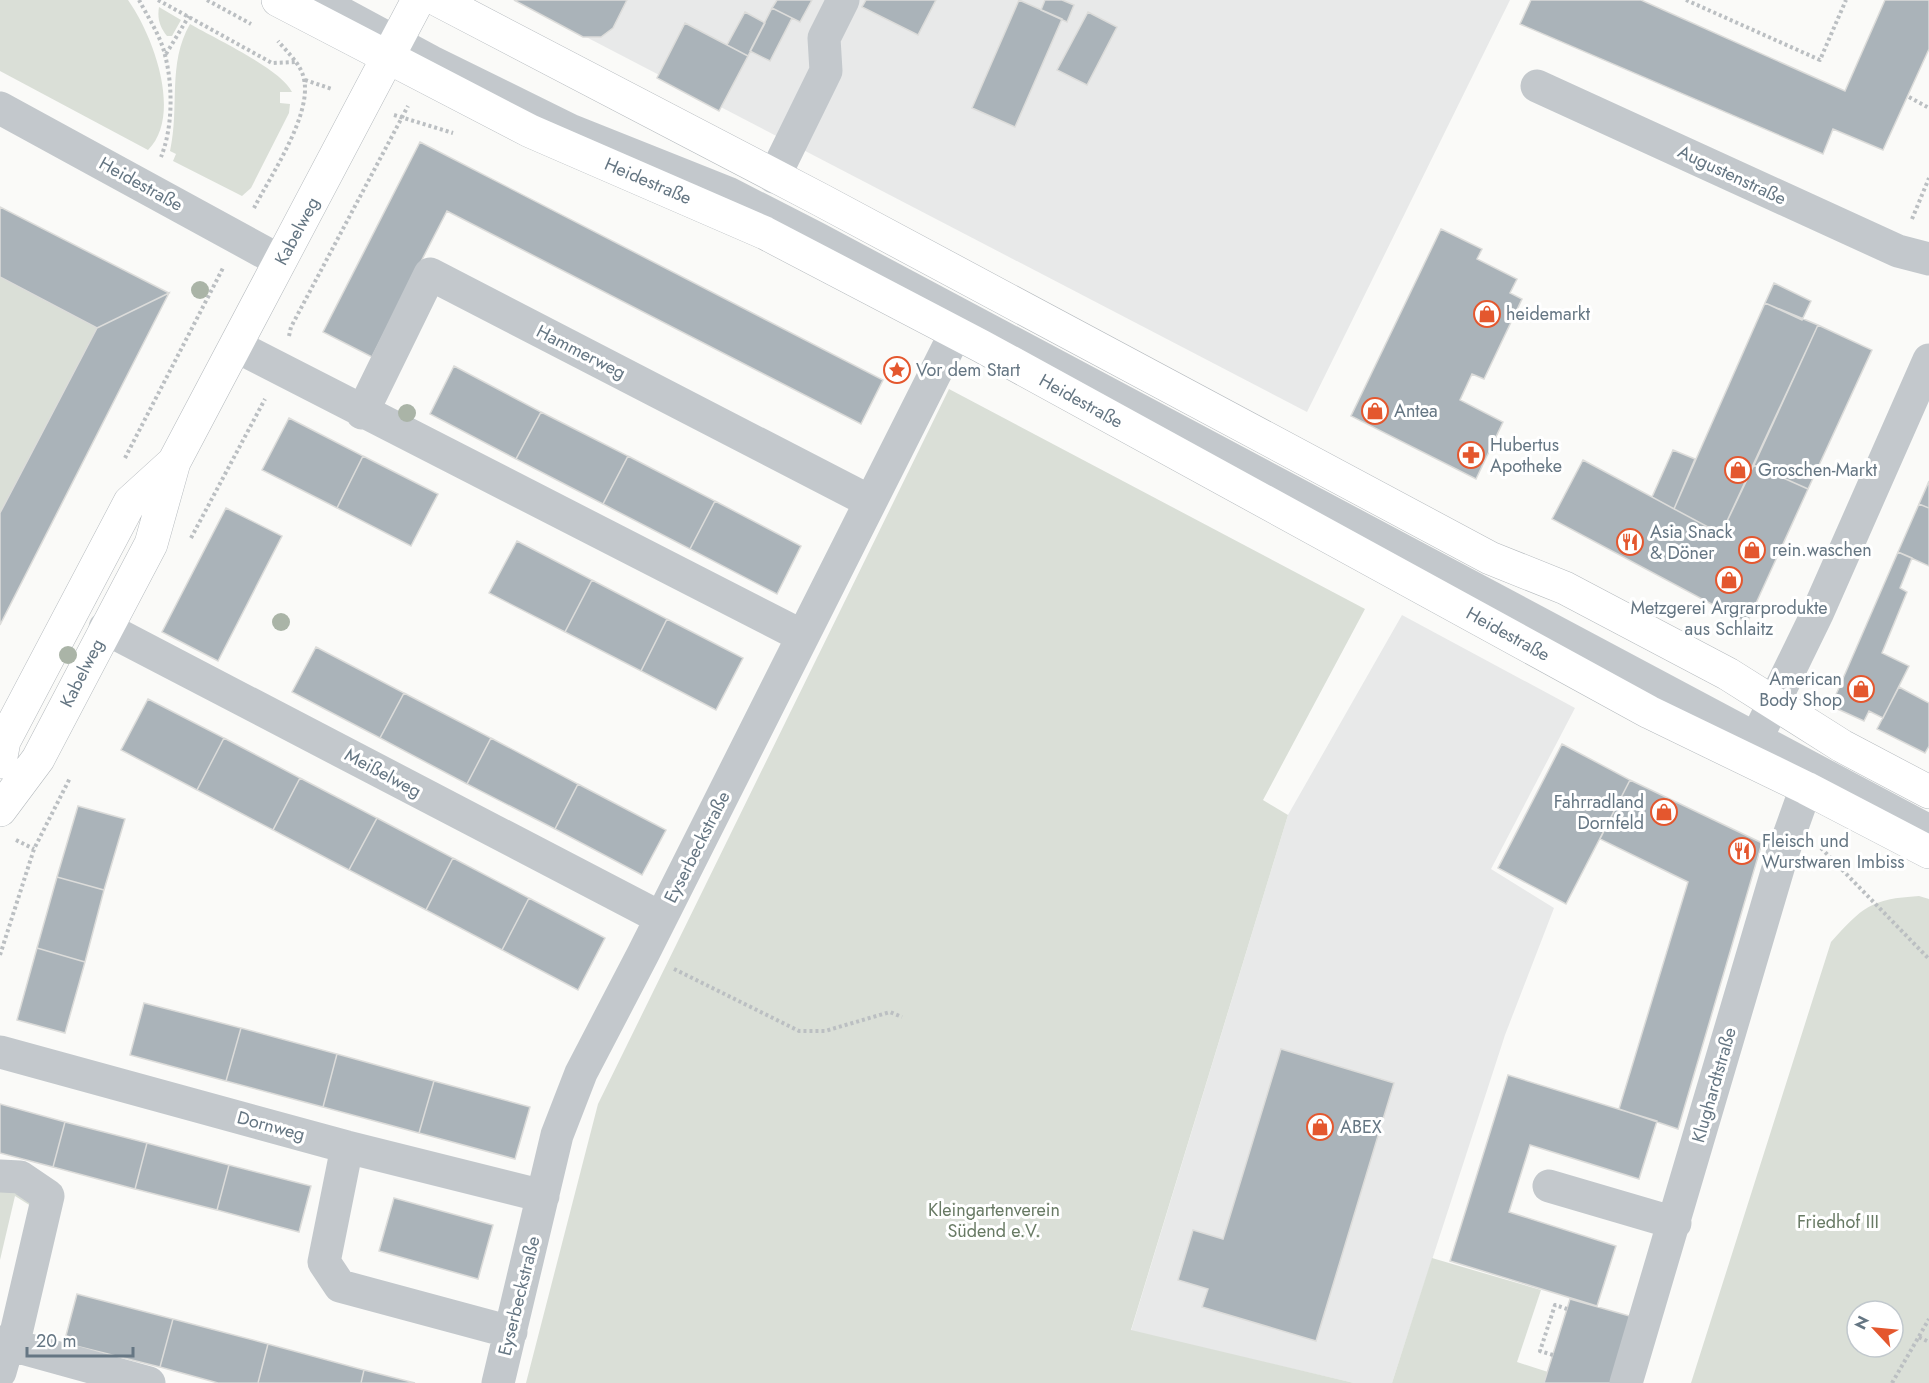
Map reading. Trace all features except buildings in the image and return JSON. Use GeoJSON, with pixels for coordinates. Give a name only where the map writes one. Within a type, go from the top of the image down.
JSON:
{"type":"FeatureCollection","features":[{"type":"Feature","properties":{"kind":"main road","name":"Heidestraße"},"geometry":{"type":"LineString","coordinates":[[278,0],[402,31],[530,131],[765,233],[956,332],[1649,712],[1842,746],[1929,792]]}},
{"type":"Feature","properties":{"kind":"main road","name":"Heidestraße"},"geometry":{"type":"LineString","coordinates":[[438,0],[1490,558],[1565,588],[1728,674],[1759,731],[1806,788],[1929,852]]}},
{"type":"Feature","properties":{"kind":"main road","name":"Kabelweg"},"geometry":{"type":"LineString","coordinates":[[0,810],[38,759],[151,544],[174,462],[402,31]]}},
{"type":"Feature","properties":{"kind":"main road","name":"Kabelweg"},"geometry":{"type":"LineString","coordinates":[[0,762],[4,741],[130,502],[174,462]]}},
{"type":"Feature","properties":{"kind":"street"},"geometry":{"type":"LineString","coordinates":[[317,0],[402,31],[625,135],[738,181],[819,220],[1759,731],[1929,831]]}},
{"type":"Feature","properties":{"kind":"street"},"geometry":{"type":"LineString","coordinates":[[355,0],[402,31]]}},
{"type":"Feature","properties":{"kind":"street"},"geometry":{"type":"LineString","coordinates":[[774,177],[826,71],[824,38],[843,0]]}},
{"type":"Feature","properties":{"kind":"street","name":"Augustenstraße"},"geometry":{"type":"LineString","coordinates":[[1537,86],[1914,255]]}},
{"type":"Feature","properties":{"kind":"street","name":"Heidestraße"},"geometry":{"type":"LineString","coordinates":[[0,108],[280,261]]}},
{"type":"Feature","properties":{"kind":"street","name":"Hammerweg"},"geometry":{"type":"LineString","coordinates":[[362,413],[430,274],[869,501]]}},
{"type":"Feature","properties":{"kind":"street","name":"Eyserbeckstraße"},"geometry":{"type":"LineString","coordinates":[[498,1383],[557,1135],[581,1073],[956,332]]}},
{"type":"Feature","properties":{"kind":"street"},"geometry":{"type":"LineString","coordinates":[[236,346],[362,413],[802,636]]}},
{"type":"Feature","properties":{"kind":"street"},"geometry":{"type":"LineString","coordinates":[[1759,731],[1817,614],[1929,360]]}},
{"type":"Feature","properties":{"kind":"street","name":"Meißelweg"},"geometry":{"type":"LineString","coordinates":[[105,628],[661,918]]}},
{"type":"Feature","properties":{"kind":"street"},"geometry":{"type":"LineString","coordinates":[[1759,731],[1929,812]]}},
{"type":"Feature","properties":{"kind":"street","name":"Klughardtstraße"},"geometry":{"type":"LineString","coordinates":[[1626,1383],[1794,820],[1806,788]]}},
{"type":"Feature","properties":{"kind":"street","name":"Dornweg"},"geometry":{"type":"LineString","coordinates":[[0,1052],[347,1147],[543,1196]]}},
{"type":"Feature","properties":{"kind":"street"},"geometry":{"type":"LineString","coordinates":[[347,1147],[324,1263],[340,1286],[511,1332]]}},
{"type":"Feature","properties":{"kind":"street"},"geometry":{"type":"LineString","coordinates":[[0,1176],[20,1177],[48,1196],[5,1351],[149,1383]]}},
{"type":"Feature","properties":{"kind":"street"},"geometry":{"type":"LineString","coordinates":[[1549,1186],[1675,1223]]}},
{"type":"Feature","properties":{"kind":"path"},"geometry":{"type":"LineString","coordinates":[[139,0],[165,54],[170,95],[170,121],[163,153],[148,187]]}},
{"type":"Feature","properties":{"kind":"path"},"geometry":{"type":"LineString","coordinates":[[119,468],[239,238],[299,120],[305,103],[304,80],[295,62],[272,63],[158,0]]}},
{"type":"Feature","properties":{"kind":"path"},"geometry":{"type":"LineString","coordinates":[[1686,0],[1820,60],[1846,0]]}},
{"type":"Feature","properties":{"kind":"path"},"geometry":{"type":"LineString","coordinates":[[165,54],[189,16]]}},
{"type":"Feature","properties":{"kind":"path"},"geometry":{"type":"LineString","coordinates":[[304,80],[326,86]]}},
{"type":"Feature","properties":{"kind":"path"},"geometry":{"type":"LineString","coordinates":[[1909,97],[1929,108]]}},
{"type":"Feature","properties":{"kind":"path"},"geometry":{"type":"LineString","coordinates":[[186,549],[280,370],[291,327],[402,115]]}},
{"type":"Feature","properties":{"kind":"path"},"geometry":{"type":"LineString","coordinates":[[1914,255],[1929,178]]}},
{"type":"Feature","properties":{"kind":"path"},"geometry":{"type":"LineString","coordinates":[[0,955],[34,849],[71,776]]}},
{"type":"Feature","properties":{"kind":"path"},"geometry":{"type":"LineString","coordinates":[[1794,820],[1892,918],[1929,960]]}},
{"type":"Feature","properties":{"kind":"path"},"geometry":{"type":"LineString","coordinates":[[643,954],[799,1031],[825,1031],[890,1012],[903,1017]]}},
{"type":"Feature","properties":{"kind":"path"},"geometry":{"type":"LineString","coordinates":[[1553,1355],[1540,1351],[1555,1305],[1567,1309]]}},
{"type":"Feature","properties":{"kind":"path"},"geometry":{"type":"LineString","coordinates":[[1892,1383],[1929,1319]]}},
{"type":"Feature","properties":{"kind":"path"},"geometry":{"type":"LineString","coordinates":[[1919,1337],[1929,1342]]}},
{"type":"Feature","properties":{"kind":"shaded area"},"geometry":{"type":"Polygon","coordinates":[[[515,0],[1510,0],[1307,412],[515,0]]]}},
{"type":"Feature","properties":{"kind":"shaded area"},"geometry":{"type":"Polygon","coordinates":[[[1402,615],[1575,708],[1491,869],[1554,908],[1505,1035],[1392,1383],[1354,1383],[1131,1331],[1288,815],[1402,615]]]}},
{"type":"Feature","properties":{"kind":"green space"},"geometry":{"type":"Polygon","coordinates":[[[0,0],[128,0],[147,33],[155,54],[164,96],[163,117],[158,135],[148,150],[0,71],[0,0]]]}},
{"type":"Feature","properties":{"kind":"green space"},"geometry":{"type":"Polygon","coordinates":[[[159,7],[181,20],[172,36],[167,36],[161,26],[158,15],[159,7]]]}},
{"type":"Feature","properties":{"kind":"green space"},"geometry":{"type":"Polygon","coordinates":[[[190,24],[261,64],[285,83],[292,92],[280,92],[280,103],[290,104],[289,113],[251,188],[242,196],[173,161],[176,154],[170,151],[173,135],[176,70],[183,39],[190,24]]]}},
{"type":"Feature","properties":{"kind":"green space"},"geometry":{"type":"Polygon","coordinates":[[[0,277],[97,328],[0,513],[0,277]]]}},
{"type":"Feature","properties":{"kind":"green space","name":"Kleingartenverein Südend e.V."},"geometry":{"type":"Polygon","coordinates":[[[949,389],[1365,609],[1263,800],[1288,815],[1131,1330],[1354,1383],[526,1383],[598,1104],[949,389]]]}},
{"type":"Feature","properties":{"kind":"green space","name":"Friedhof III"},"geometry":{"type":"Polygon","coordinates":[[[1919,896],[1929,899],[1929,1383],[1691,1383],[1831,942],[1860,913],[1889,900],[1919,896]]]}},
{"type":"Feature","properties":{"kind":"green space"},"geometry":{"type":"Polygon","coordinates":[[[14,1186],[34,1208],[15,1196],[0,1260],[0,1188],[14,1186]]]}},
{"type":"Feature","properties":{"kind":"green space"},"geometry":{"type":"Polygon","coordinates":[[[1432,1258],[1541,1290],[1517,1362],[1548,1372],[1544,1383],[1392,1383],[1432,1258]]]}},
{"type":"Feature","properties":{"kind":"place","name":"heidemarkt"},"geometry":{"type":"Point","coordinates":[1487,314]}},
{"type":"Feature","properties":{"kind":"place","name":"Vor dem Start"},"geometry":{"type":"Point","coordinates":[897,370]}},
{"type":"Feature","properties":{"kind":"place","name":"Antea"},"geometry":{"type":"Point","coordinates":[1375,411]}},
{"type":"Feature","properties":{"kind":"place","name":"Hubertus Apotheke"},"geometry":{"type":"Point","coordinates":[1471,455]}},
{"type":"Feature","properties":{"kind":"place","name":"Groschen-Markt"},"geometry":{"type":"Point","coordinates":[1738,470]}},
{"type":"Feature","properties":{"kind":"place","name":"Asia Snack & Döner"},"geometry":{"type":"Point","coordinates":[1630,542]}},
{"type":"Feature","properties":{"kind":"place","name":"rein.waschen"},"geometry":{"type":"Point","coordinates":[1752,550]}},
{"type":"Feature","properties":{"kind":"place","name":"Metzgerei Argrarprodukte aus Schlaitz"},"geometry":{"type":"Point","coordinates":[1729,580]}},
{"type":"Feature","properties":{"kind":"place","name":"American Body Shop"},"geometry":{"type":"Point","coordinates":[1861,689]}},
{"type":"Feature","properties":{"kind":"place","name":"Fahrradland Dornfeld"},"geometry":{"type":"Point","coordinates":[1664,812]}},
{"type":"Feature","properties":{"kind":"place","name":"Fleisch und Wurstwaren Imbiss"},"geometry":{"type":"Point","coordinates":[1742,851]}},
{"type":"Feature","properties":{"kind":"place","name":"ABEX"},"geometry":{"type":"Point","coordinates":[1320,1127]}}]}
